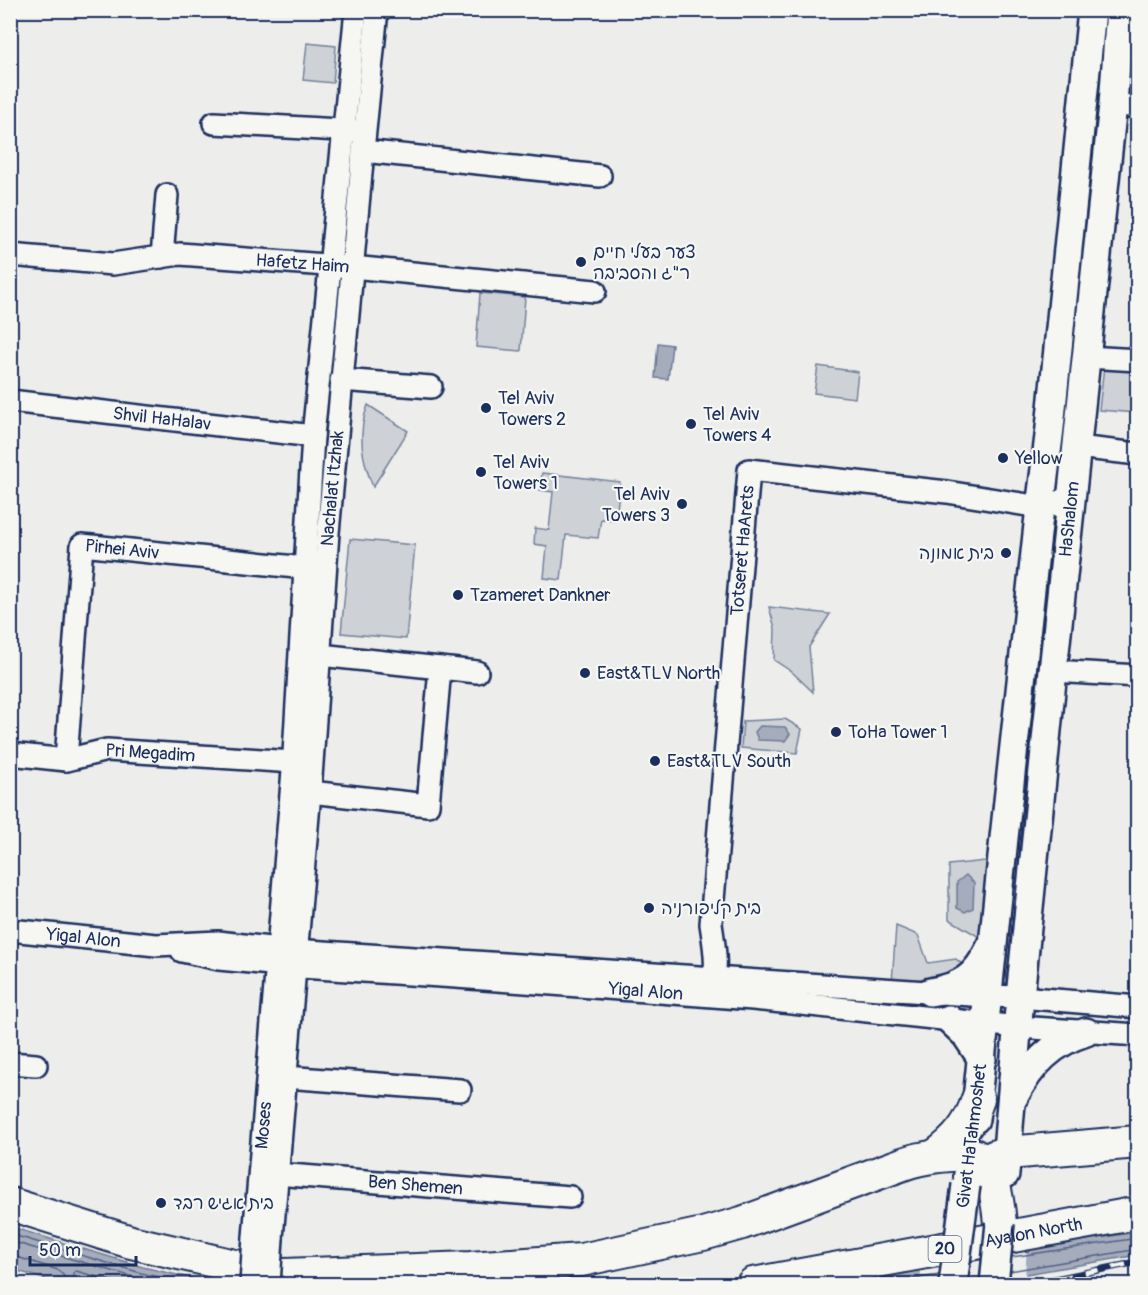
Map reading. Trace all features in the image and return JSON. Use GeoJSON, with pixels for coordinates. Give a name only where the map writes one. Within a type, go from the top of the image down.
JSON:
{"type":"FeatureCollection","features":[{"type":"Feature","properties":{"kind":"highway"},"geometry":{"type":"LineString","coordinates":[[935,1156],[966,1126],[978,1100]]}},
{"type":"Feature","properties":{"kind":"highway"},"geometry":{"type":"LineString","coordinates":[[276,1280],[581,1260],[703,1234],[742,1223],[914,1160],[935,1156],[990,1158],[1022,1137],[1062,1147],[1137,1142]]}},
{"type":"Feature","properties":{"kind":"highway"},"geometry":{"type":"LineString","coordinates":[[990,1158],[1000,1223]]}},
{"type":"Feature","properties":{"kind":"highway"},"geometry":{"type":"LineString","coordinates":[[10,1204],[131,1242],[235,1266],[276,1280],[348,1284]]}},
{"type":"Feature","properties":{"kind":"highway","name":"Ayalon North"},"geometry":{"type":"LineString","coordinates":[[753,1284],[1137,1213]]}},
{"type":"Feature","properties":{"kind":"main road","name":"HaShalom"},"geometry":{"type":"LineString","coordinates":[[986,1024],[987,996],[1050,428],[1092,10]]}},
{"type":"Feature","properties":{"kind":"main road","name":"HaShalom"},"geometry":{"type":"LineString","coordinates":[[1018,1027],[1087,357],[1125,106],[1120,10]]}},
{"type":"Feature","properties":{"kind":"main road"},"geometry":{"type":"LineString","coordinates":[[930,992],[958,986],[970,978],[987,955],[993,941]]}},
{"type":"Feature","properties":{"kind":"main road"},"geometry":{"type":"LineString","coordinates":[[949,1019],[971,1041],[982,1059]]}},
{"type":"Feature","properties":{"kind":"main road","name":"Givat HaTahmoshet"},"geometry":{"type":"LineString","coordinates":[[986,1024],[978,1100],[990,1158]]}},
{"type":"Feature","properties":{"kind":"main road","name":"Givat HaTahmoshet"},"geometry":{"type":"LineString","coordinates":[[953,1284],[990,1158],[1018,1027]]}},
{"type":"Feature","properties":{"kind":"main road"},"geometry":{"type":"LineString","coordinates":[[990,1158],[1027,1074],[1040,1059],[1065,1042],[1086,1032]]}},
{"type":"Feature","properties":{"kind":"main road"},"geometry":{"type":"LineString","coordinates":[[994,1284],[1000,1223]]}},
{"type":"Feature","properties":{"kind":"street","name":"Nachalat Itzhak"},"geometry":{"type":"LineString","coordinates":[[287,957],[294,762],[314,436],[356,10]]}},
{"type":"Feature","properties":{"kind":"street","name":"Nachalat Itzhak"},"geometry":{"type":"LineString","coordinates":[[287,957],[310,792],[341,380],[377,10]]}},
{"type":"Feature","properties":{"kind":"street"},"geometry":{"type":"LineString","coordinates":[[214,123],[344,130],[364,141],[600,176]]}},
{"type":"Feature","properties":{"kind":"street"},"geometry":{"type":"LineString","coordinates":[[162,257],[167,195]]}},
{"type":"Feature","properties":{"kind":"street","name":"Hafetz Haim"},"geometry":{"type":"LineString","coordinates":[[10,255],[113,264],[180,254],[352,267],[595,291]]}},
{"type":"Feature","properties":{"kind":"street"},"geometry":{"type":"LineString","coordinates":[[1087,357],[1137,360]]}},
{"type":"Feature","properties":{"kind":"street"},"geometry":{"type":"LineString","coordinates":[[341,380],[431,387]]}},
{"type":"Feature","properties":{"kind":"street","name":"Shvil HaHalav"},"geometry":{"type":"LineString","coordinates":[[10,401],[314,436]]}},
{"type":"Feature","properties":{"kind":"street"},"geometry":{"type":"LineString","coordinates":[[1077,447],[1137,454]]}},
{"type":"Feature","properties":{"kind":"street","name":"Totseret HaArets"},"geometry":{"type":"LineString","coordinates":[[705,984],[715,960],[711,924],[748,470],[947,492],[1040,507]]}},
{"type":"Feature","properties":{"kind":"street"},"geometry":{"type":"LineString","coordinates":[[1040,507],[1048,507],[1072,493]]}},
{"type":"Feature","properties":{"kind":"street","name":"Pirhei Aviv"},"geometry":{"type":"LineString","coordinates":[[66,760],[82,545],[305,568]]}},
{"type":"Feature","properties":{"kind":"street"},"geometry":{"type":"LineString","coordinates":[[305,568],[316,575],[324,597]]}},
{"type":"Feature","properties":{"kind":"street"},"geometry":{"type":"LineString","coordinates":[[320,656],[477,672]]}},
{"type":"Feature","properties":{"kind":"street"},"geometry":{"type":"LineString","coordinates":[[310,792],[428,804],[441,668]]}},
{"type":"Feature","properties":{"kind":"street"},"geometry":{"type":"LineString","coordinates":[[1053,671],[1137,676]]}},
{"type":"Feature","properties":{"kind":"street","name":"Pri Megadim"},"geometry":{"type":"LineString","coordinates":[[10,754],[66,760],[107,750],[294,762]]}},
{"type":"Feature","properties":{"kind":"street","name":"Yigal Alon"},"geometry":{"type":"LineString","coordinates":[[10,930],[156,945],[219,959],[287,957],[466,960],[705,984],[930,992],[1137,1007]]}},
{"type":"Feature","properties":{"kind":"street","name":"Moses"},"geometry":{"type":"LineString","coordinates":[[268,1174],[285,1077],[287,957]]}},
{"type":"Feature","properties":{"kind":"street","name":"Moses"},"geometry":{"type":"LineString","coordinates":[[250,1284],[263,1238],[287,957]]}},
{"type":"Feature","properties":{"kind":"street","name":"Yigal Alon"},"geometry":{"type":"LineString","coordinates":[[705,984],[753,999],[986,1024],[1137,1035]]}},
{"type":"Feature","properties":{"kind":"street"},"geometry":{"type":"LineString","coordinates":[[10,1063],[36,1065]]}},
{"type":"Feature","properties":{"kind":"street"},"geometry":{"type":"LineString","coordinates":[[285,1077],[460,1090]]}},
{"type":"Feature","properties":{"kind":"street","name":"Ben Shemen"},"geometry":{"type":"LineString","coordinates":[[268,1174],[570,1197]]}},
{"type":"Feature","properties":{"kind":"street","name":"Moses"},"geometry":{"type":"LineString","coordinates":[[263,1238],[276,1280]]}},
{"type":"Feature","properties":{"kind":"shaded area"},"geometry":{"type":"Polygon","coordinates":[[[307,43],[336,46],[333,83],[303,80],[307,43]]]}},
{"type":"Feature","properties":{"kind":"shaded area"},"geometry":{"type":"Polygon","coordinates":[[[480,293],[525,297],[521,351],[476,347],[480,293]]]}},
{"type":"Feature","properties":{"kind":"shaded area"},"geometry":{"type":"Polygon","coordinates":[[[818,366],[858,372],[855,398],[814,393],[818,366]]]}},
{"type":"Feature","properties":{"kind":"shaded area"},"geometry":{"type":"Polygon","coordinates":[[[1104,366],[1137,368],[1137,413],[1099,410],[1104,366]]]}},
{"type":"Feature","properties":{"kind":"shaded area"},"geometry":{"type":"Polygon","coordinates":[[[368,405],[408,431],[373,487],[362,446],[363,426],[368,405]]]}},
{"type":"Feature","properties":{"kind":"shaded area"},"geometry":{"type":"Polygon","coordinates":[[[542,473],[620,482],[616,520],[601,519],[598,538],[566,535],[561,580],[544,578],[547,546],[534,544],[535,528],[549,530],[553,492],[540,490],[542,473]]]}},
{"type":"Feature","properties":{"kind":"shaded area"},"geometry":{"type":"Polygon","coordinates":[[[350,539],[415,545],[406,639],[341,633],[350,539]]]}},
{"type":"Feature","properties":{"kind":"shaded area"},"geometry":{"type":"Polygon","coordinates":[[[769,607],[830,614],[809,647],[813,692],[792,672],[774,660],[775,628],[769,607]]]}},
{"type":"Feature","properties":{"kind":"shaded area"},"geometry":{"type":"Polygon","coordinates":[[[785,719],[802,729],[797,753],[741,748],[743,721],[785,719]]]}},
{"type":"Feature","properties":{"kind":"shaded area"},"geometry":{"type":"Polygon","coordinates":[[[994,860],[981,938],[949,919],[949,865],[994,860]]]}},
{"type":"Feature","properties":{"kind":"shaded area"},"geometry":{"type":"Polygon","coordinates":[[[896,926],[918,935],[928,963],[956,959],[962,964],[932,984],[892,982],[896,926]]]}},
{"type":"Feature","properties":{"kind":"water"},"geometry":{"type":"Polygon","coordinates":[[[658,343],[672,345],[668,379],[655,378],[658,343]]]}},
{"type":"Feature","properties":{"kind":"water"},"geometry":{"type":"Polygon","coordinates":[[[760,726],[785,727],[790,734],[785,741],[758,740],[755,732],[760,726]]]}},
{"type":"Feature","properties":{"kind":"water"},"geometry":{"type":"Polygon","coordinates":[[[966,875],[974,883],[973,908],[965,912],[957,908],[957,882],[966,875]]]}},
{"type":"Feature","properties":{"kind":"water"},"geometry":{"type":"Polygon","coordinates":[[[11,1227],[143,1267],[216,1284],[61,1284],[11,1269],[11,1227]]]}},
{"type":"Feature","properties":{"kind":"water"},"geometry":{"type":"Polygon","coordinates":[[[1137,1232],[1137,1255],[968,1284],[799,1284],[886,1270],[1137,1232]]]}},
{"type":"Feature","properties":{"kind":"pier"},"geometry":{"type":"Polygon","coordinates":[[[1027,1245],[1025,1278],[985,1284],[920,1284],[922,1261],[1027,1245]]]}},
{"type":"Feature","properties":{"kind":"railway"},"geometry":{"type":"LineString","coordinates":[[1030,1284],[1138,1262]]}},
{"type":"Feature","properties":{"kind":"place","name":"צער בעלי חיים ר\"ג והסביבה"},"geometry":{"type":"Point","coordinates":[581,262]}},
{"type":"Feature","properties":{"kind":"place","name":"Tel Aviv Towers 2"},"geometry":{"type":"Point","coordinates":[486,408]}},
{"type":"Feature","properties":{"kind":"place","name":"Tel Aviv Towers 4"},"geometry":{"type":"Point","coordinates":[691,424]}},
{"type":"Feature","properties":{"kind":"place","name":"Yellow"},"geometry":{"type":"Point","coordinates":[1003,458]}},
{"type":"Feature","properties":{"kind":"place","name":"Tel Aviv Towers 1"},"geometry":{"type":"Point","coordinates":[481,472]}},
{"type":"Feature","properties":{"kind":"place","name":"Tel Aviv Towers 3"},"geometry":{"type":"Point","coordinates":[682,504]}},
{"type":"Feature","properties":{"kind":"place","name":"בית אמונה"},"geometry":{"type":"Point","coordinates":[1006,553]}},
{"type":"Feature","properties":{"kind":"place","name":"Tzameret Dankner"},"geometry":{"type":"Point","coordinates":[458,595]}},
{"type":"Feature","properties":{"kind":"place","name":"East&TLV North"},"geometry":{"type":"Point","coordinates":[585,673]}},
{"type":"Feature","properties":{"kind":"place","name":"ToHa Tower 1"},"geometry":{"type":"Point","coordinates":[836,732]}},
{"type":"Feature","properties":{"kind":"place","name":"East&TLV South"},"geometry":{"type":"Point","coordinates":[655,761]}},
{"type":"Feature","properties":{"kind":"place","name":"בית קליפורניה"},"geometry":{"type":"Point","coordinates":[649,908]}},
{"type":"Feature","properties":{"kind":"place","name":"בית אגיש רבד"},"geometry":{"type":"Point","coordinates":[161,1203]}}]}
